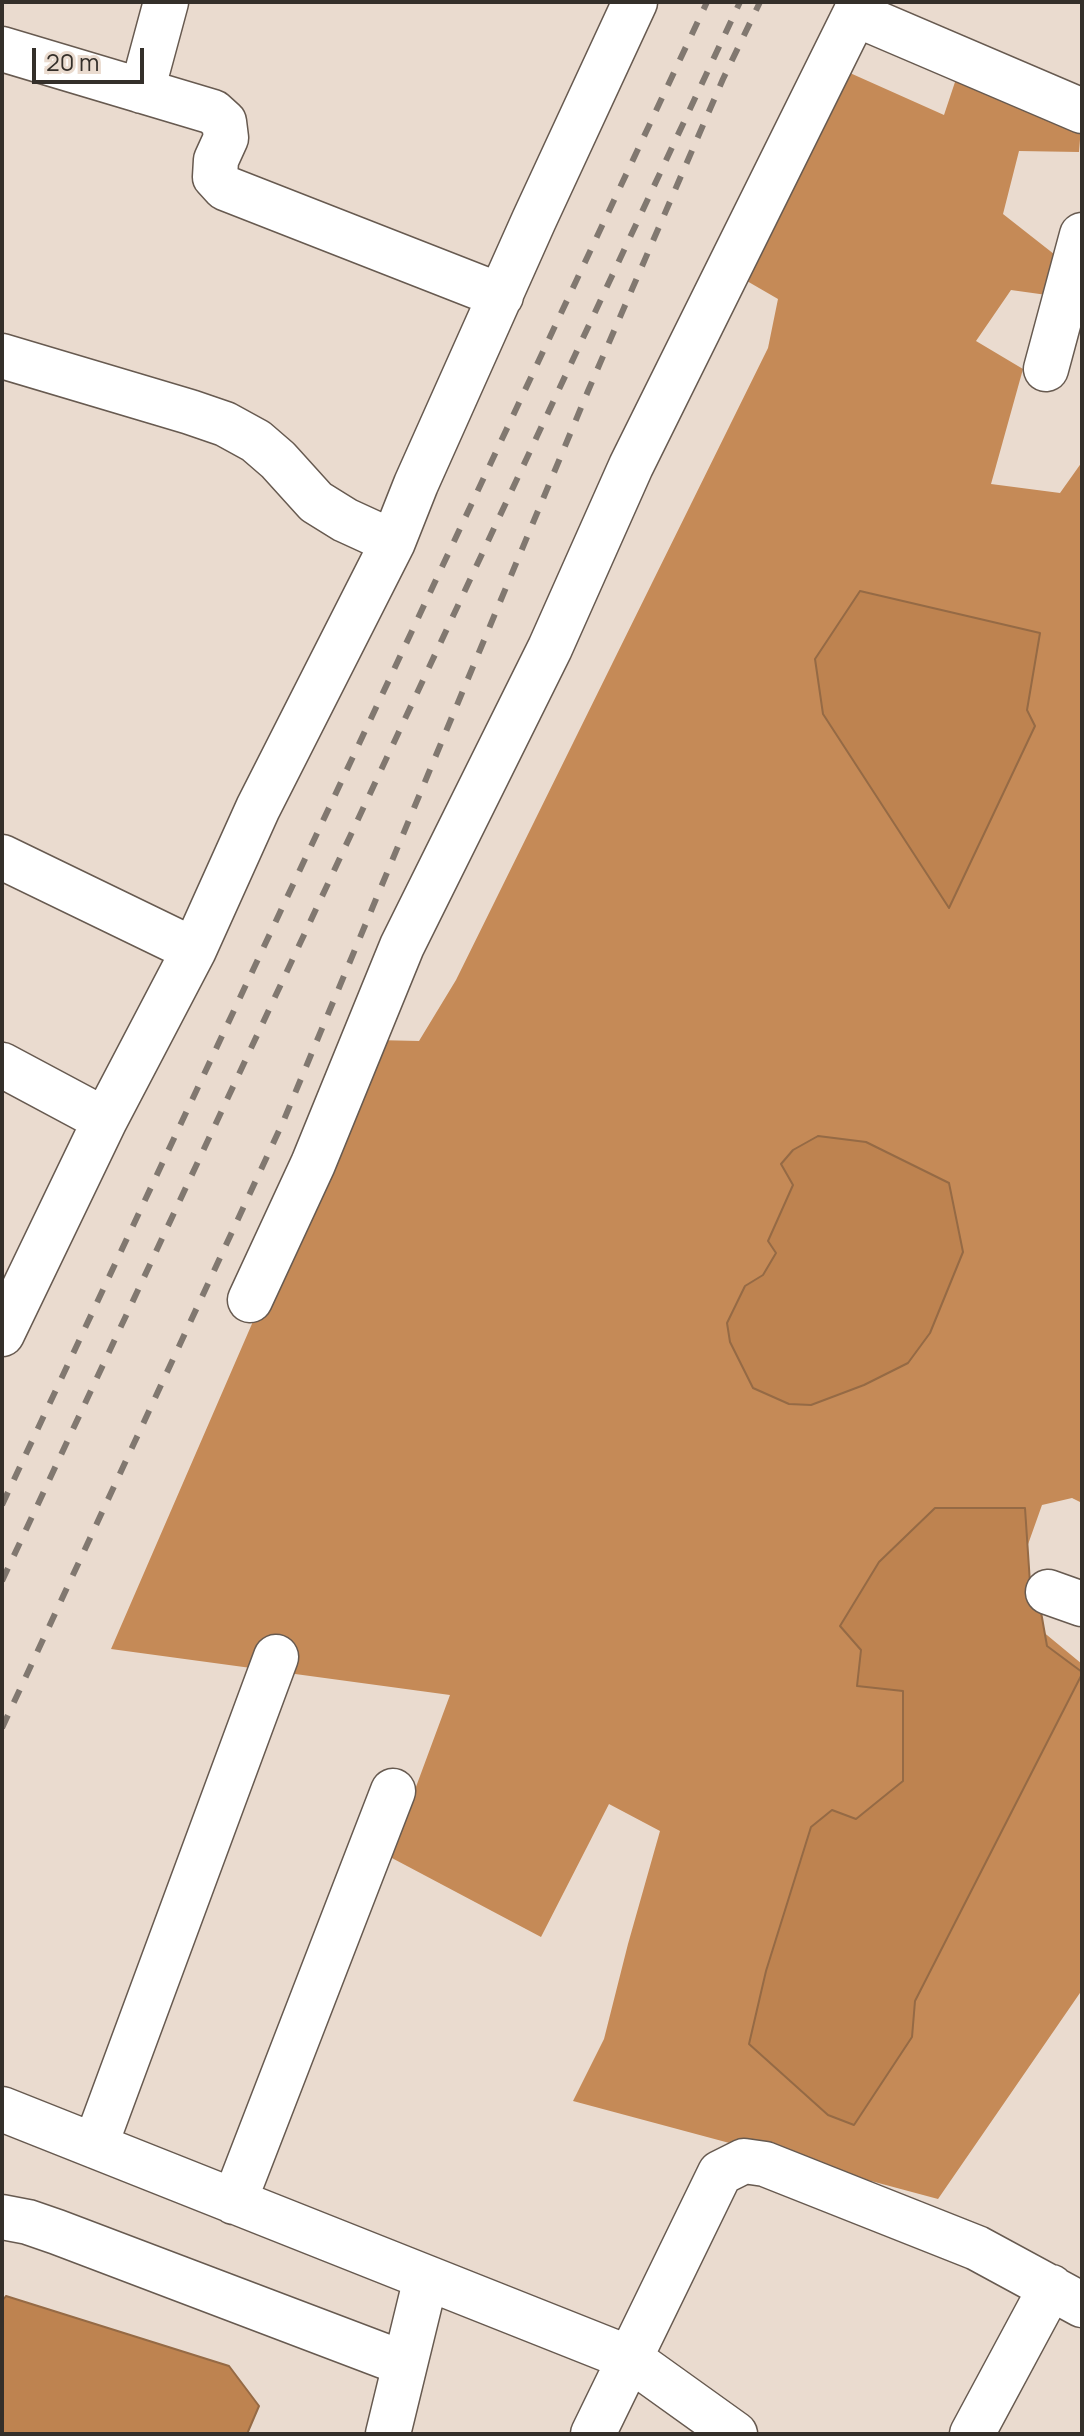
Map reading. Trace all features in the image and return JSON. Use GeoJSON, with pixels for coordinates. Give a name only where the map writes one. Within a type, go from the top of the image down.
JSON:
{"type":"FeatureCollection","features":[{"type":"Feature","properties":{"kind":"street"},"geometry":{"type":"LineString","coordinates":[[142,91],[166,2]]}},
{"type":"Feature","properties":{"kind":"street"},"geometry":{"type":"LineString","coordinates":[[8,1305],[194,950],[258,808],[393,542],[416,484],[635,2]]}},
{"type":"Feature","properties":{"kind":"street"},"geometry":{"type":"LineString","coordinates":[[250,1300],[313,1164],[402,946],[550,648],[631,466],[858,8],[1082,111]]}},
{"type":"Feature","properties":{"kind":"street"},"geometry":{"type":"LineString","coordinates":[[2,49],[213,112],[224,122],[226,138],[216,160],[215,177],[225,188],[501,296]]}},
{"type":"Feature","properties":{"kind":"street"},"geometry":{"type":"LineString","coordinates":[[1046,369],[1082,235]]}},
{"type":"Feature","properties":{"kind":"street"},"geometry":{"type":"LineString","coordinates":[[2,356],[225,424],[256,441],[316,502],[345,520],[393,542]]}},
{"type":"Feature","properties":{"kind":"street"},"geometry":{"type":"LineString","coordinates":[[2,857],[194,950]]}},
{"type":"Feature","properties":{"kind":"street"},"geometry":{"type":"LineString","coordinates":[[2,1065],[105,1120]]}},
{"type":"Feature","properties":{"kind":"street"},"geometry":{"type":"LineString","coordinates":[[95,2146],[276,1657]]}},
{"type":"Feature","properties":{"kind":"street"},"geometry":{"type":"LineString","coordinates":[[234,2202],[393,1791]]}},
{"type":"Feature","properties":{"kind":"street"},"geometry":{"type":"LineString","coordinates":[[2,2109],[629,2358],[735,2434]]}},
{"type":"Feature","properties":{"kind":"street"},"geometry":{"type":"LineString","coordinates":[[593,2434],[720,2173],[744,2161],[765,2164],[977,2248],[1066,2296],[972,2434]]}},
{"type":"Feature","properties":{"kind":"street"},"geometry":{"type":"LineString","coordinates":[[2,2217],[57,2232],[405,2364]]}},
{"type":"Feature","properties":{"kind":"street"},"geometry":{"type":"LineString","coordinates":[[388,2434],[426,2278]]}},
{"type":"Feature","properties":{"kind":"shaded area"},"geometry":{"type":"Polygon","coordinates":[[[850,73],[944,115],[956,79],[1081,127],[1079,152],[1019,151],[1003,214],[1059,258],[1054,296],[1011,290],[976,341],[1023,369],[991,484],[1060,493],[1082,462],[1082,1503],[1072,1498],[1042,1505],[1015,1581],[1030,1621],[1082,1664],[1082,1990],[938,2199],[573,2101],[604,2039],[660,1831],[609,1804],[541,1937],[390,1857],[450,1695],[111,1649],[375,1040],[419,1041],[456,980],[768,348],[778,299],[740,277],[850,73]]]}},
{"type":"Feature","properties":{"kind":"shaded area"},"geometry":{"type":"Polygon","coordinates":[[[860,591],[1040,633],[1027,710],[1035,726],[949,908],[823,714],[815,659],[860,591]]]}},
{"type":"Feature","properties":{"kind":"shaded area"},"geometry":{"type":"Polygon","coordinates":[[[818,1136],[866,1142],[949,1183],[963,1252],[930,1333],[908,1363],[864,1385],[811,1405],[789,1404],[753,1388],[730,1342],[727,1323],[745,1286],[763,1275],[776,1253],[768,1241],[793,1185],[781,1164],[793,1150],[818,1136]]]}},
{"type":"Feature","properties":{"kind":"shaded area"},"geometry":{"type":"Polygon","coordinates":[[[935,1508],[1025,1508],[1030,1583],[1041,1612],[1047,1646],[1082,1674],[915,2001],[912,2037],[854,2125],[828,2115],[749,2044],[766,1971],[811,1827],[832,1810],[856,1819],[903,1781],[903,1691],[857,1686],[861,1650],[840,1626],[879,1562],[935,1508]]]}},
{"type":"Feature","properties":{"kind":"shaded area"},"geometry":{"type":"Polygon","coordinates":[[[6,2296],[229,2366],[259,2406],[247,2434],[2,2434],[2,2301],[6,2296]]]}},
{"type":"Feature","properties":{"kind":"railway"},"geometry":{"type":"LineString","coordinates":[[2,1505],[707,2]]}},
{"type":"Feature","properties":{"kind":"railway"},"geometry":{"type":"LineString","coordinates":[[2,1581],[740,2]]}},
{"type":"Feature","properties":{"kind":"railway"},"geometry":{"type":"LineString","coordinates":[[2,1728],[283,1122],[588,391],[723,79],[760,2]]}}]}
